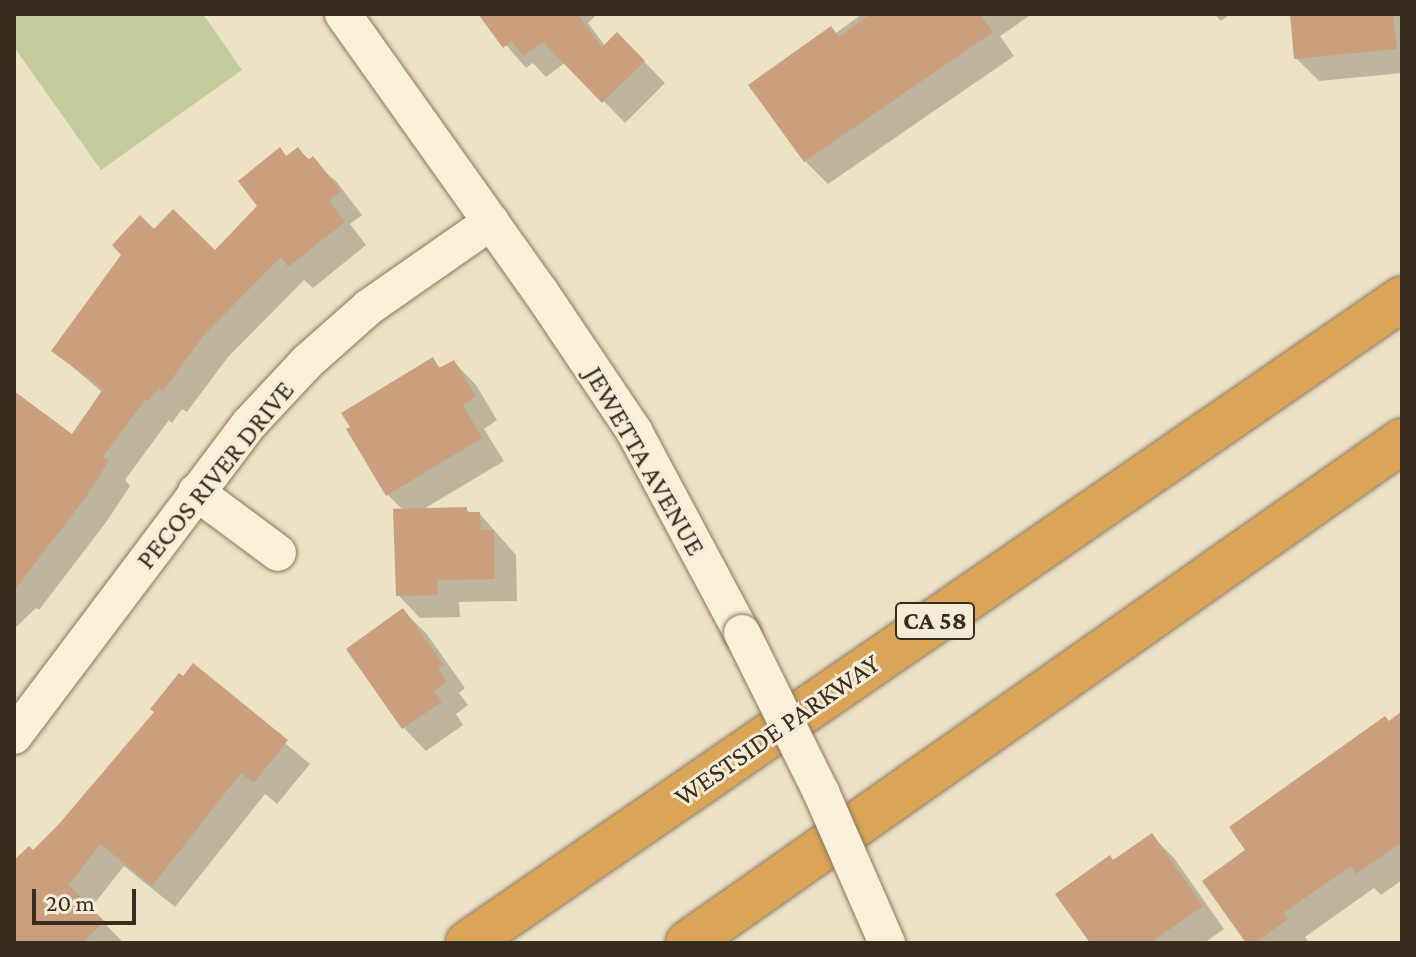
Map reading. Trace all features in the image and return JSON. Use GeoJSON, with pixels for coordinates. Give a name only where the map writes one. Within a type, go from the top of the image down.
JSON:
{"type":"FeatureCollection","features":[{"type":"Feature","properties":{"kind":"highway","name":"WESTSIDE PARKWAY"},"geometry":{"type":"LineString","coordinates":[[468,943],[1402,299]]}},
{"type":"Feature","properties":{"kind":"highway"},"geometry":{"type":"LineString","coordinates":[[688,943],[1402,441]]}},
{"type":"Feature","properties":{"kind":"street","name":"JEWETTA AVENUE"},"geometry":{"type":"LineString","coordinates":[[343,14],[634,431],[742,633],[821,792],[887,943]]}},
{"type":"Feature","properties":{"kind":"street","name":"PECOS RIVER DRIVE"},"geometry":{"type":"LineString","coordinates":[[14,736],[250,423],[307,362],[369,307],[491,222]]}},
{"type":"Feature","properties":{"kind":"street"},"geometry":{"type":"LineString","coordinates":[[196,492],[278,553]]}},
{"type":"Feature","properties":{"kind":"green space"},"geometry":{"type":"Polygon","coordinates":[[[14,14],[203,14],[242,70],[101,170],[14,47],[14,14]]]}},
{"type":"Feature","properties":{"kind":"building"},"geometry":{"type":"Polygon","coordinates":[[[478,14],[582,14],[579,16],[602,47],[617,32],[645,61],[602,103],[543,42],[523,56],[512,41],[503,48],[478,14]]]}},
{"type":"Feature","properties":{"kind":"building"},"geometry":{"type":"Polygon","coordinates":[[[870,14],[980,14],[993,32],[804,162],[748,85],[831,26],[839,37],[870,14]]]}},
{"type":"Feature","properties":{"kind":"building"},"geometry":{"type":"Polygon","coordinates":[[[1290,14],[1393,14],[1397,49],[1294,59],[1290,14]]]}},
{"type":"Feature","properties":{"kind":"building"},"geometry":{"type":"Polygon","coordinates":[[[280,147],[286,156],[298,147],[308,160],[313,156],[341,191],[329,201],[345,222],[288,267],[281,257],[205,334],[163,391],[159,388],[148,401],[146,399],[103,457],[109,461],[85,498],[14,591],[14,391],[72,434],[103,389],[51,351],[121,255],[112,245],[140,215],[154,229],[173,209],[215,250],[257,206],[238,181],[280,147]]]}},
{"type":"Feature","properties":{"kind":"building"},"geometry":{"type":"Polygon","coordinates":[[[433,357],[439,368],[454,360],[476,396],[463,405],[482,438],[386,496],[346,429],[350,427],[341,413],[433,357]]]}},
{"type":"Feature","properties":{"kind":"building"},"geometry":{"type":"Polygon","coordinates":[[[467,507],[467,512],[480,512],[481,530],[494,530],[495,579],[437,580],[438,595],[396,596],[393,509],[467,507]]]}},
{"type":"Feature","properties":{"kind":"building"},"geometry":{"type":"Polygon","coordinates":[[[403,608],[444,665],[438,669],[447,682],[434,691],[442,702],[402,729],[346,649],[403,608]]]}},
{"type":"Feature","properties":{"kind":"building"},"geometry":{"type":"Polygon","coordinates":[[[193,663],[288,740],[254,783],[241,773],[152,886],[100,844],[69,885],[104,921],[83,943],[14,943],[14,860],[29,846],[33,850],[59,824],[154,712],[150,709],[179,673],[183,676],[193,663]]]}},
{"type":"Feature","properties":{"kind":"building"},"geometry":{"type":"Polygon","coordinates":[[[1402,711],[1402,842],[1356,874],[1351,866],[1283,913],[1288,919],[1255,943],[1246,943],[1202,881],[1245,850],[1229,827],[1385,716],[1389,721],[1402,711]]]}},
{"type":"Feature","properties":{"kind":"building"},"geometry":{"type":"Polygon","coordinates":[[[1152,833],[1203,906],[1150,943],[1090,943],[1055,894],[1110,855],[1113,860],[1152,833]]]}}]}
